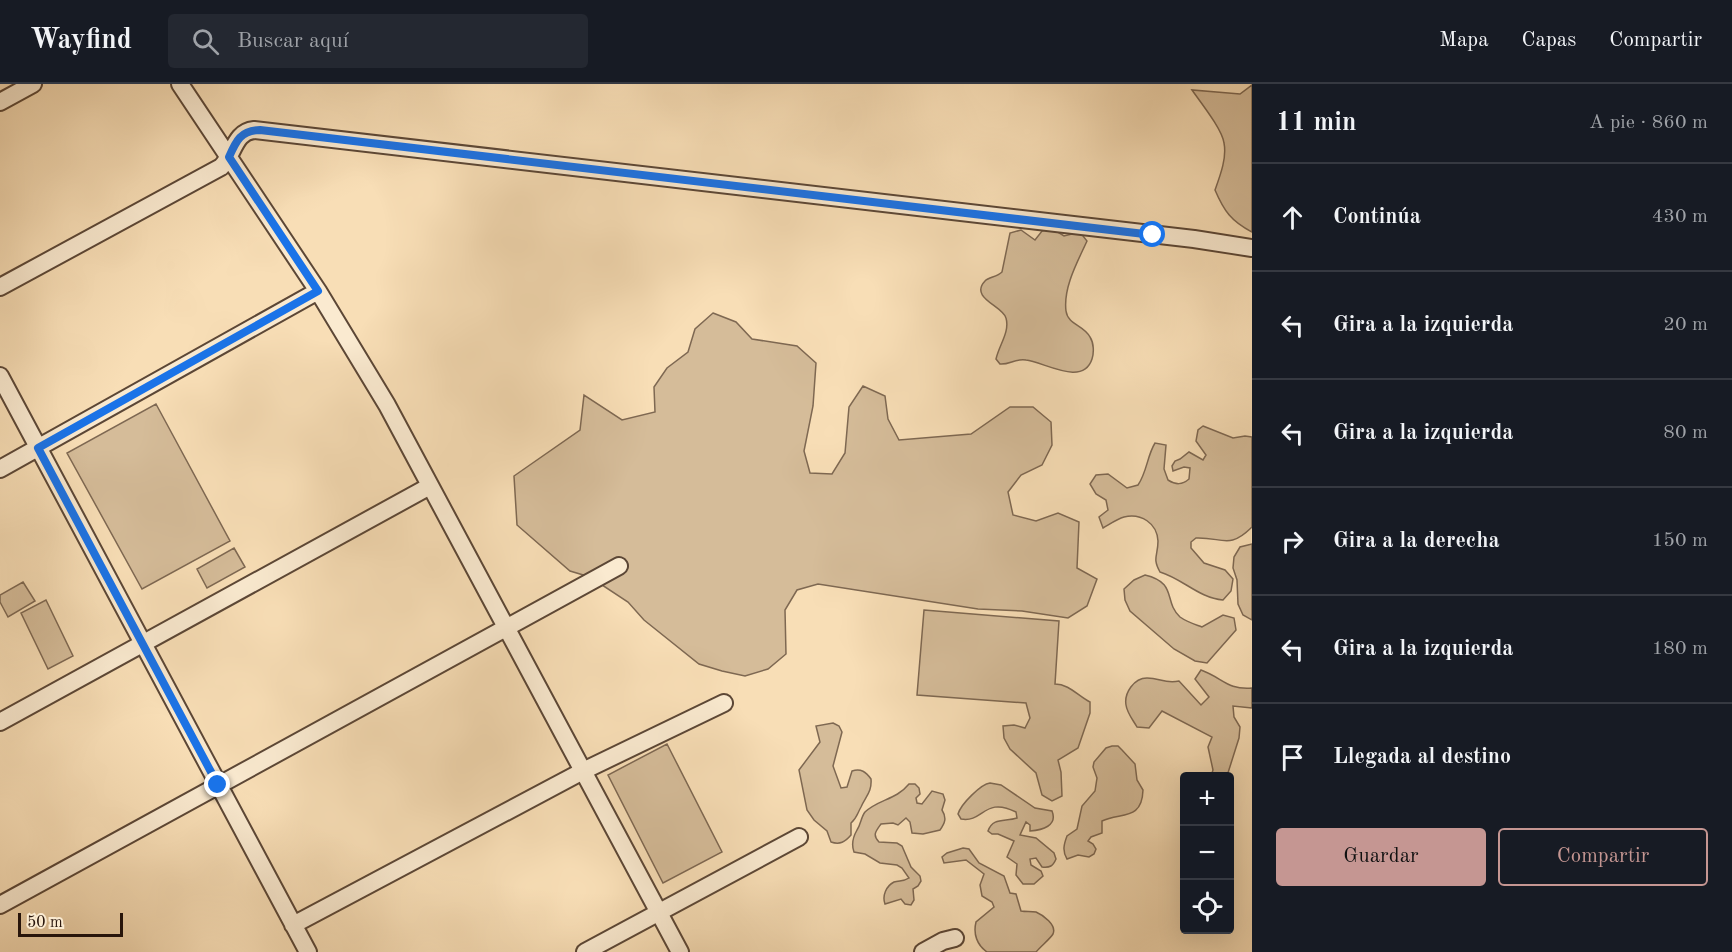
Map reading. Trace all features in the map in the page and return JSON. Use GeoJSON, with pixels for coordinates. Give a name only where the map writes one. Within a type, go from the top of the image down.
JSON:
{"type":"FeatureCollection","features":[{"type":"Feature","properties":{"kind":"street"},"geometry":{"type":"LineString","coordinates":[[0,102],[33,84]]}},
{"type":"Feature","properties":{"kind":"street"},"geometry":{"type":"LineString","coordinates":[[180,84],[318,291],[387,405],[680,952]]}},
{"type":"Feature","properties":{"kind":"street"},"geometry":{"type":"LineString","coordinates":[[0,287],[221,167],[241,135],[248,130],[1194,239],[1252,248]]}},
{"type":"Feature","properties":{"kind":"street"},"geometry":{"type":"LineString","coordinates":[[0,469],[318,291]]}},
{"type":"Feature","properties":{"kind":"street"},"geometry":{"type":"LineString","coordinates":[[0,376],[308,952]]}},
{"type":"Feature","properties":{"kind":"street"},"geometry":{"type":"LineString","coordinates":[[0,722],[430,486]]}},
{"type":"Feature","properties":{"kind":"street"},"geometry":{"type":"LineString","coordinates":[[0,905],[619,566]]}},
{"type":"Feature","properties":{"kind":"street"},"geometry":{"type":"LineString","coordinates":[[293,925],[583,771],[724,703]]}},
{"type":"Feature","properties":{"kind":"street"},"geometry":{"type":"LineString","coordinates":[[585,952],[799,837]]}},
{"type":"Feature","properties":{"kind":"street"},"geometry":{"type":"LineString","coordinates":[[922,952],[943,941],[955,938]]}},
{"type":"Feature","properties":{"kind":"shaded area"},"geometry":{"type":"Polygon","coordinates":[[[1252,85],[1252,232],[1229,215],[1215,190],[1224,161],[1224,143],[1215,124],[1192,90],[1240,94],[1252,85]]]}},
{"type":"Feature","properties":{"kind":"shaded area"},"geometry":{"type":"Polygon","coordinates":[[[1053,229],[1064,236],[1080,232],[1087,241],[1072,275],[1066,302],[1067,316],[1087,333],[1093,345],[1092,359],[1087,367],[1080,371],[1062,371],[1022,360],[1000,364],[996,359],[1005,333],[1006,318],[984,297],[981,287],[985,281],[1002,272],[1010,233],[1021,230],[1035,240],[1042,231],[1053,229]]]}},
{"type":"Feature","properties":{"kind":"shaded area"},"geometry":{"type":"Polygon","coordinates":[[[713,313],[736,322],[752,339],[797,346],[816,363],[813,406],[804,451],[810,473],[832,474],[845,453],[849,407],[863,386],[885,396],[888,419],[899,440],[971,434],[1010,407],[1033,407],[1051,422],[1052,445],[1042,465],[1021,475],[1008,492],[1013,515],[1036,521],[1058,513],[1079,522],[1077,568],[1097,579],[1087,606],[1068,618],[1022,611],[978,609],[818,584],[797,590],[785,610],[786,654],[768,669],[745,676],[699,664],[644,620],[628,602],[590,577],[570,571],[517,525],[514,476],[580,430],[584,395],[622,420],[655,412],[654,387],[667,368],[688,352],[695,329],[713,313]]]}},
{"type":"Feature","properties":{"kind":"shaded area"},"geometry":{"type":"Polygon","coordinates":[[[156,404],[230,541],[142,589],[67,453],[156,404]]]}},
{"type":"Feature","properties":{"kind":"shaded area"},"geometry":{"type":"Polygon","coordinates":[[[1203,426],[1233,438],[1252,437],[1252,527],[1231,540],[1196,538],[1191,542],[1191,548],[1204,563],[1225,570],[1233,579],[1231,591],[1223,600],[1206,596],[1160,572],[1156,560],[1158,541],[1155,529],[1142,518],[1124,517],[1103,528],[1099,517],[1108,510],[1106,500],[1096,494],[1090,484],[1096,475],[1108,474],[1127,488],[1138,485],[1155,443],[1166,445],[1164,469],[1168,480],[1176,483],[1184,482],[1189,479],[1190,468],[1184,467],[1173,471],[1172,466],[1175,461],[1189,452],[1203,460],[1206,455],[1196,441],[1198,430],[1203,426]]]}},
{"type":"Feature","properties":{"kind":"shaded area"},"geometry":{"type":"Polygon","coordinates":[[[1252,544],[1252,620],[1243,615],[1238,604],[1237,580],[1233,568],[1234,557],[1240,547],[1252,544]]]}},
{"type":"Feature","properties":{"kind":"shaded area"},"geometry":{"type":"Polygon","coordinates":[[[234,548],[245,567],[207,588],[197,569],[234,548]]]}},
{"type":"Feature","properties":{"kind":"shaded area"},"geometry":{"type":"Polygon","coordinates":[[[1145,575],[1162,583],[1169,593],[1175,611],[1188,622],[1202,627],[1223,615],[1234,618],[1236,630],[1207,663],[1195,661],[1174,649],[1130,611],[1125,600],[1124,589],[1134,580],[1145,575]]]}},
{"type":"Feature","properties":{"kind":"shaded area"},"geometry":{"type":"Polygon","coordinates":[[[23,582],[35,601],[8,617],[0,602],[0,595],[23,582]]]}},
{"type":"Feature","properties":{"kind":"shaded area"},"geometry":{"type":"Polygon","coordinates":[[[46,600],[73,656],[48,669],[21,613],[46,600]]]}},
{"type":"Feature","properties":{"kind":"shaded area"},"geometry":{"type":"Polygon","coordinates":[[[924,610],[1059,621],[1055,684],[1069,688],[1090,702],[1090,713],[1078,748],[1058,760],[1062,796],[1052,801],[1042,795],[1036,773],[1010,749],[1004,738],[1003,726],[1014,725],[1025,728],[1030,718],[1026,703],[917,695],[924,610]]]}},
{"type":"Feature","properties":{"kind":"shaded area"},"geometry":{"type":"Polygon","coordinates":[[[1201,670],[1231,685],[1252,688],[1252,708],[1233,706],[1234,717],[1240,727],[1239,738],[1228,772],[1212,772],[1208,747],[1212,737],[1162,711],[1149,728],[1137,727],[1129,714],[1126,700],[1131,687],[1134,683],[1147,678],[1170,682],[1179,681],[1201,705],[1209,697],[1195,679],[1201,670]]]}},
{"type":"Feature","properties":{"kind":"shaded area"},"geometry":{"type":"Polygon","coordinates":[[[833,723],[839,726],[842,732],[833,766],[841,788],[847,787],[852,771],[863,771],[871,779],[868,794],[851,823],[851,835],[840,843],[831,842],[827,831],[814,820],[807,810],[799,770],[820,742],[816,726],[833,723]]]}},
{"type":"Feature","properties":{"kind":"shaded area"},"geometry":{"type":"Polygon","coordinates":[[[667,744],[722,852],[663,883],[608,775],[667,744]]]}},
{"type":"Feature","properties":{"kind":"shaded area"},"geometry":{"type":"Polygon","coordinates":[[[1118,746],[1135,764],[1137,780],[1143,790],[1142,800],[1135,811],[1102,821],[1102,833],[1091,837],[1088,841],[1096,849],[1094,854],[1089,857],[1078,855],[1067,859],[1064,848],[1067,836],[1077,829],[1082,806],[1095,791],[1097,778],[1093,767],[1094,762],[1106,748],[1118,746]]]}},
{"type":"Feature","properties":{"kind":"shaded area"},"geometry":{"type":"Polygon","coordinates":[[[990,783],[1001,785],[1035,808],[1052,811],[1051,824],[1039,830],[1030,831],[1030,825],[1026,822],[1020,835],[1036,838],[1054,853],[1056,859],[1051,866],[1042,867],[1036,858],[1030,859],[1031,865],[1041,871],[1043,876],[1034,884],[1023,884],[1016,875],[1017,864],[1007,857],[1014,841],[988,831],[996,822],[1017,818],[1016,812],[997,807],[969,819],[961,819],[958,814],[972,795],[990,783]]]}},
{"type":"Feature","properties":{"kind":"shaded area"},"geometry":{"type":"Polygon","coordinates":[[[909,784],[915,784],[919,788],[917,803],[922,804],[932,791],[943,794],[945,800],[942,810],[945,820],[940,830],[923,834],[912,833],[910,822],[906,818],[898,825],[893,823],[879,826],[876,833],[877,840],[902,846],[911,867],[920,876],[921,881],[913,889],[914,900],[911,905],[905,904],[901,899],[885,904],[884,895],[889,886],[894,882],[909,878],[897,865],[880,863],[865,854],[854,852],[854,835],[865,812],[899,793],[909,784]]]}},
{"type":"Feature","properties":{"kind":"shaded area"},"geometry":{"type":"Polygon","coordinates":[[[963,848],[969,849],[979,863],[1004,876],[1010,893],[1016,894],[1021,911],[1036,912],[1051,924],[1053,934],[1036,952],[987,952],[978,943],[976,922],[994,907],[992,902],[982,896],[980,885],[984,874],[966,860],[944,863],[942,857],[963,848]]]}},
{"type":"Feature","properties":{"kind":"route"},"geometry":{"type":"LineString","coordinates":[[218,785],[38,448],[318,291],[229,157],[241,135],[248,130],[1153,235]]}}]}
